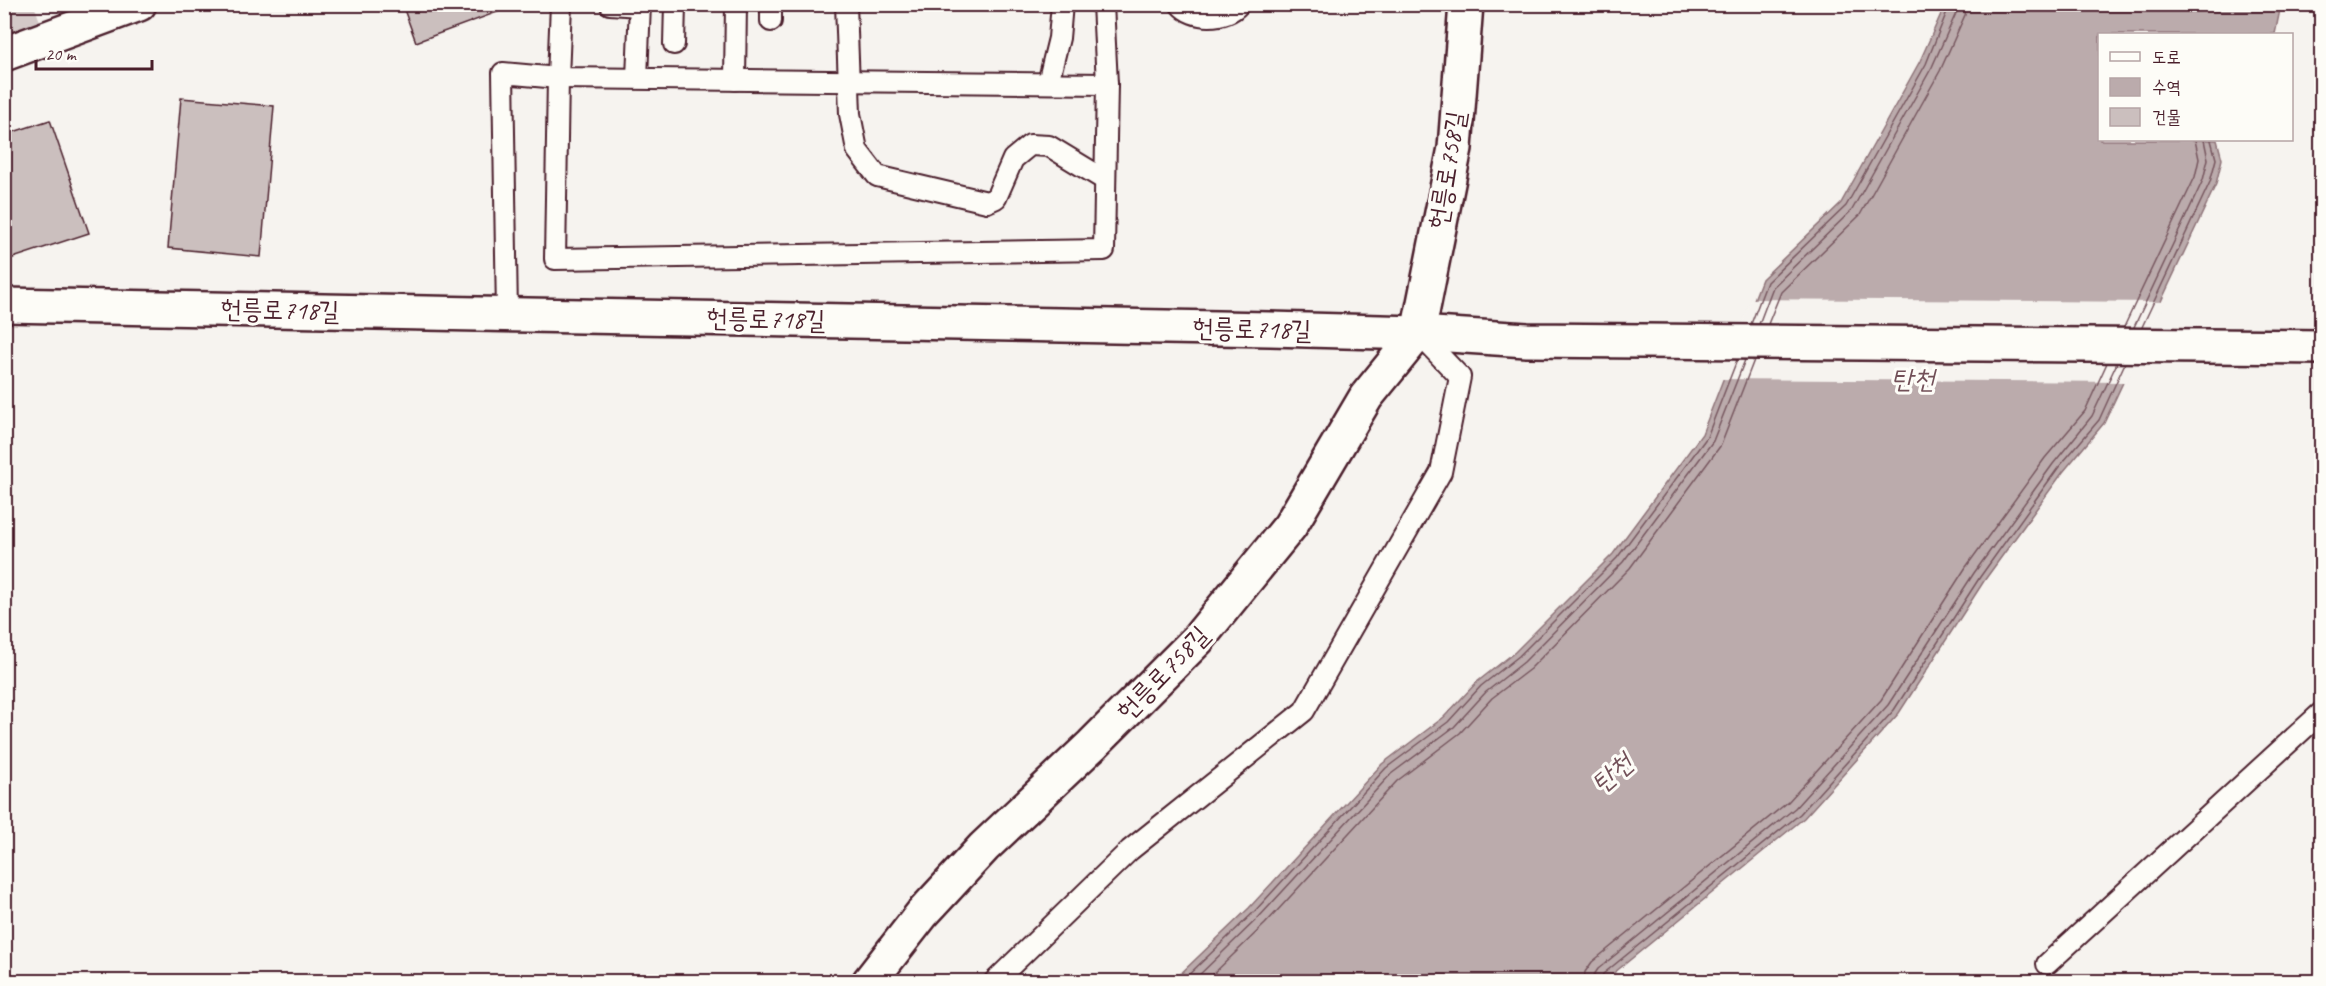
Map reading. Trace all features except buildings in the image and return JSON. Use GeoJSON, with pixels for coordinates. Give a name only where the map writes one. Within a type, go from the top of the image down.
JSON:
{"type":"FeatureCollection","features":[{"type":"Feature","properties":{"kind":"street"},"geometry":{"type":"LineString","coordinates":[[4,54],[139,4]]}},
{"type":"Feature","properties":{"kind":"street","name":"헌릉로758길"},"geometry":{"type":"LineString","coordinates":[[868,981],[922,914],[984,848],[1198,639],[1290,526],[1366,397],[1418,333],[1455,148],[1466,4]]}},
{"type":"Feature","properties":{"kind":"street","name":"헌릉로718길"},"geometry":{"type":"LineString","coordinates":[[4,305],[1418,333],[1527,340],[2322,347]]}},
{"type":"Feature","properties":{"kind":"lane"},"geometry":{"type":"LineString","coordinates":[[561,4],[555,259],[1104,250],[1107,84],[1103,4]]}},
{"type":"Feature","properties":{"kind":"lane"},"geometry":{"type":"LineString","coordinates":[[610,4],[640,5],[638,78]]}},
{"type":"Feature","properties":{"kind":"lane"},"geometry":{"type":"LineString","coordinates":[[674,44],[675,4]]}},
{"type":"Feature","properties":{"kind":"lane"},"geometry":{"type":"LineString","coordinates":[[735,80],[736,4]]}},
{"type":"Feature","properties":{"kind":"lane"},"geometry":{"type":"LineString","coordinates":[[846,4],[850,114],[857,150],[877,176],[987,202],[996,198],[1014,159],[1030,145],[1049,146],[1105,180]]}},
{"type":"Feature","properties":{"kind":"lane"},"geometry":{"type":"LineString","coordinates":[[1048,83],[1059,38],[1062,4]]}},
{"type":"Feature","properties":{"kind":"lane"},"geometry":{"type":"LineString","coordinates":[[1180,4],[1185,10],[1213,17],[1235,9],[1239,4]]}},
{"type":"Feature","properties":{"kind":"lane"},"geometry":{"type":"LineString","coordinates":[[507,314],[503,73],[558,78],[1107,84]]}},
{"type":"Feature","properties":{"kind":"lane"},"geometry":{"type":"LineString","coordinates":[[994,981],[1130,850],[1304,711],[1442,472],[1460,376],[1418,333]]}},
{"type":"Feature","properties":{"kind":"lane"},"geometry":{"type":"LineString","coordinates":[[2048,964],[2322,712]]}},
{"type":"Feature","properties":{"kind":"water","name":"탄천"},"geometry":{"type":"Polygon","coordinates":[[[1945,5],[2281,5],[2275,33],[2098,33],[2098,141],[2217,141],[2222,159],[2216,184],[2104,423],[2063,472],[1984,581],[1899,713],[1804,818],[1604,981],[1172,982],[1249,908],[1382,764],[1444,717],[1477,682],[1515,652],[1613,554],[1702,434],[1762,279],[1841,203],[1920,61],[1945,5]]]}},
{"type":"Feature","properties":{"kind":"pier"},"geometry":{"type":"Polygon","coordinates":[[[1751,299],[2164,302],[2126,382],[1720,379],[1751,299]]]}},
{"type":"Feature","properties":{"kind":"tunnel"},"geometry":{"type":"LineString","coordinates":[[4,19],[45,4]]}}]}
